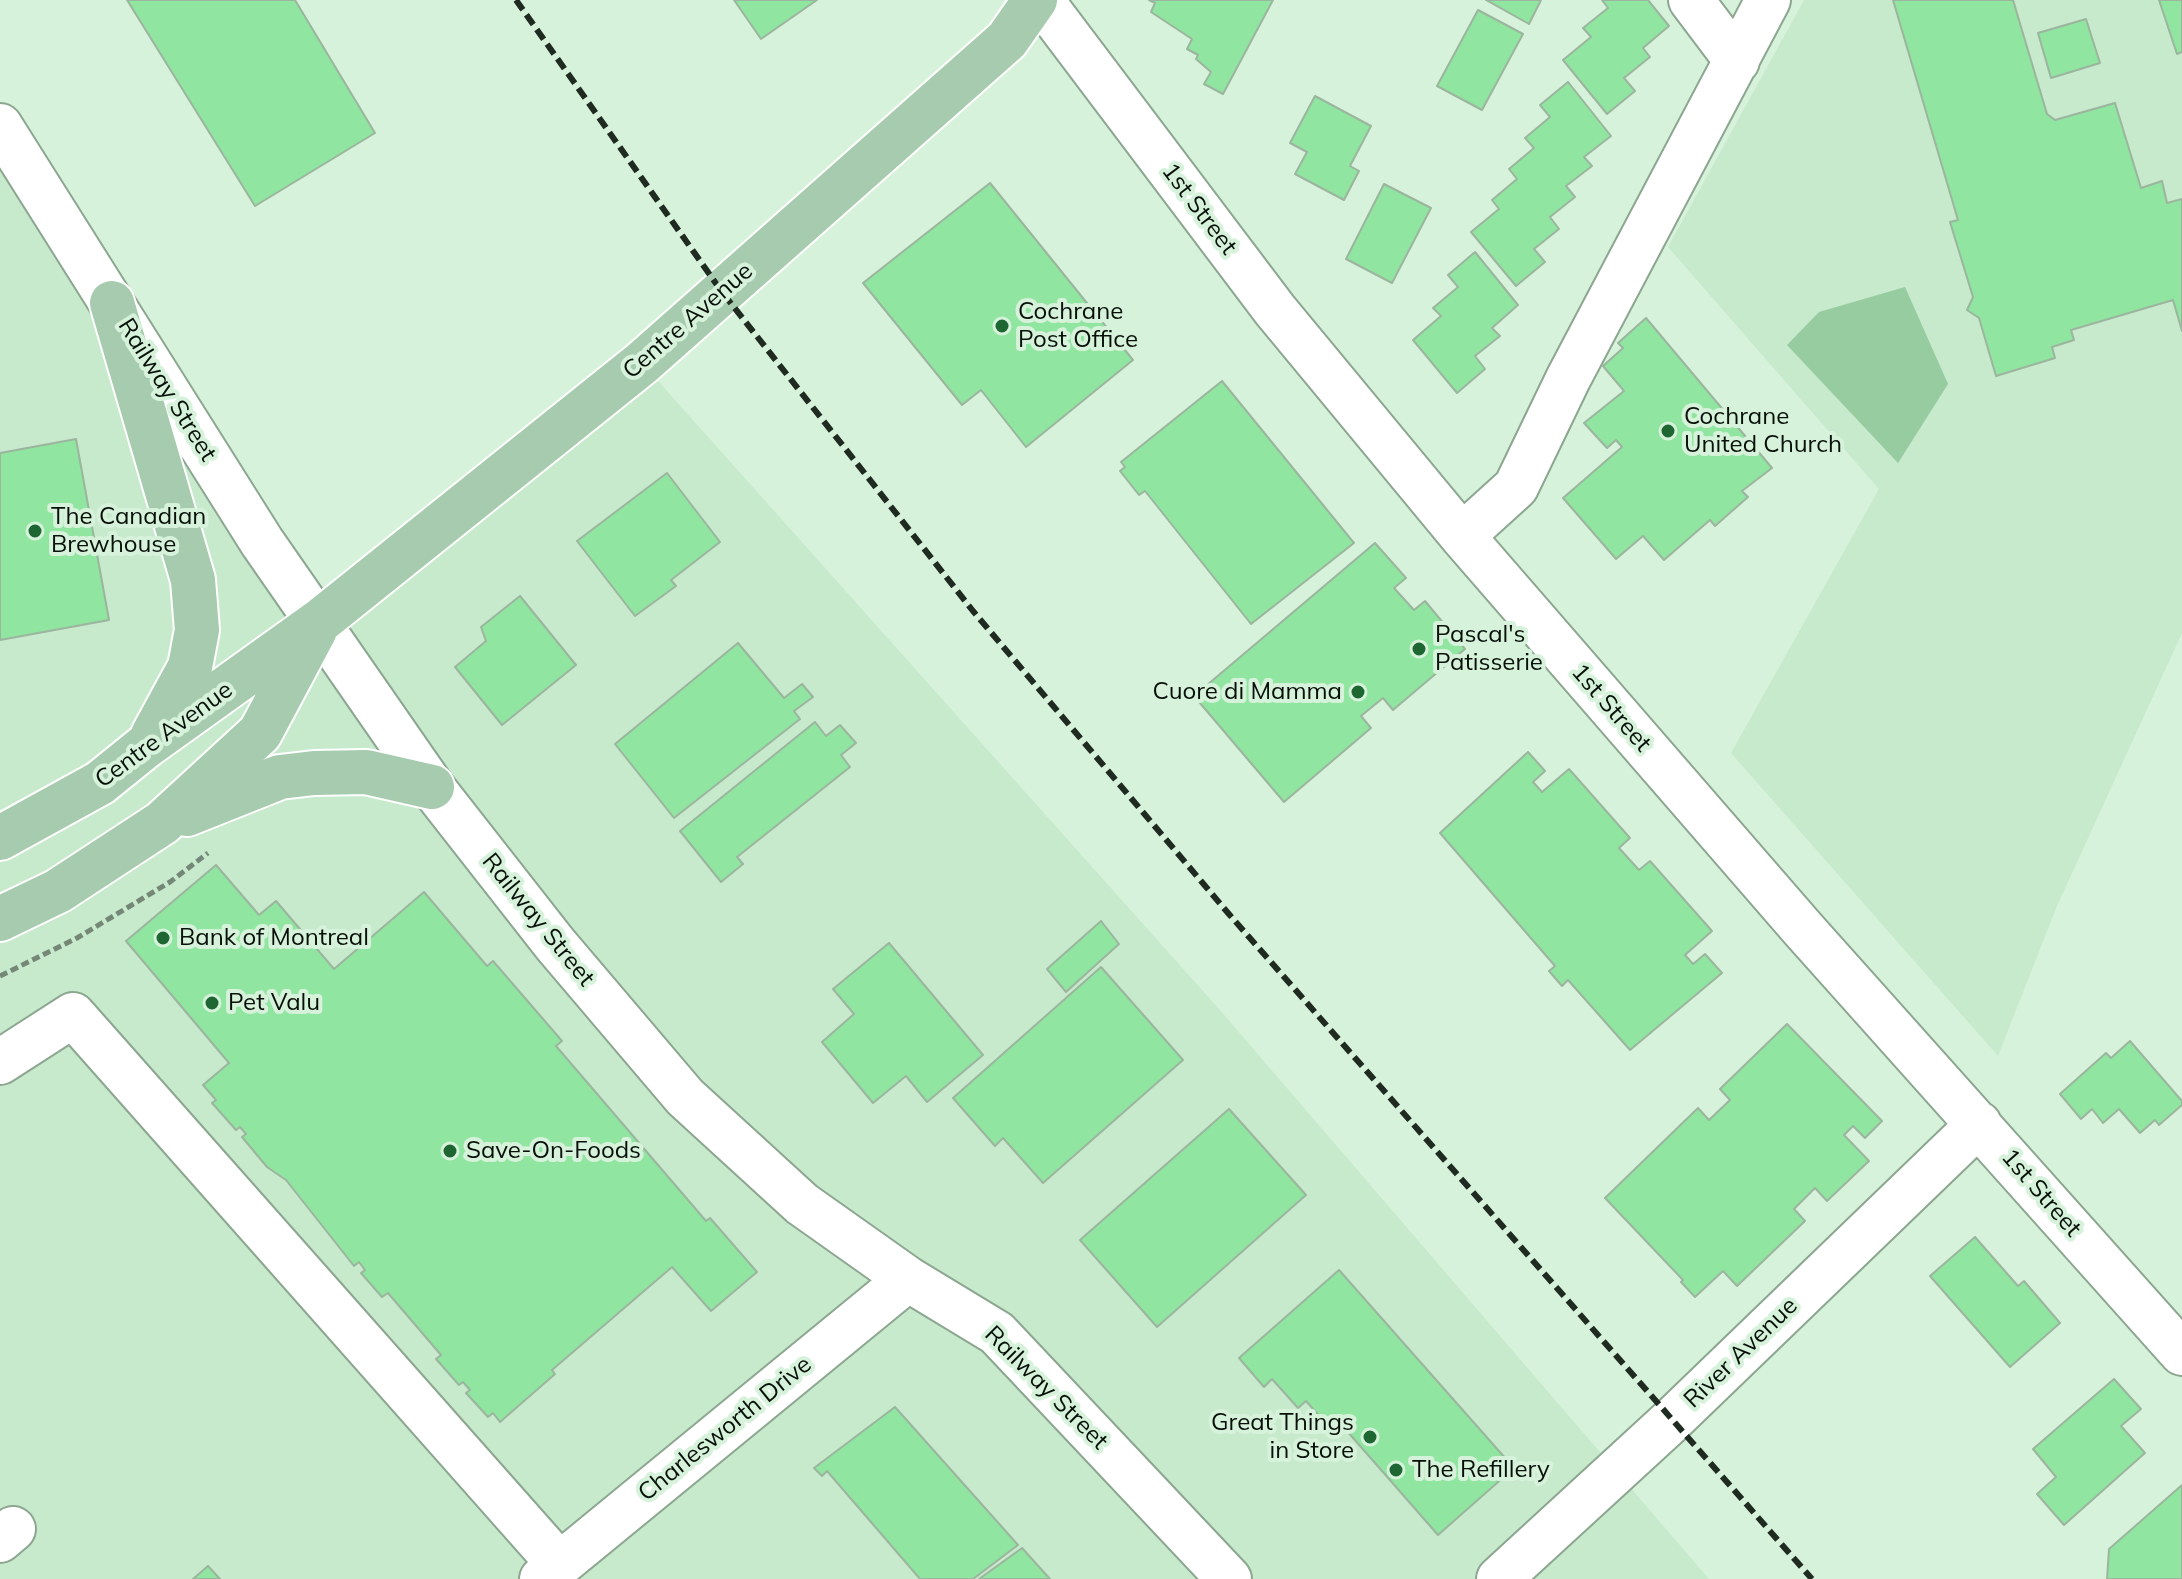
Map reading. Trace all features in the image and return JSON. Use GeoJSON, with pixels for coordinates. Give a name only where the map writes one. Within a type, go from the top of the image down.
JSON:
{"type":"FeatureCollection","features":[{"type":"Feature","properties":{"kind":"main road","name":"Centre Avenue"},"geometry":{"type":"LineString","coordinates":[[0,838],[100,783],[147,745],[320,621],[642,363],[1007,40],[1035,0]]}},
{"type":"Feature","properties":{"kind":"main road"},"geometry":{"type":"LineString","coordinates":[[112,303],[193,580],[197,630],[190,667],[147,745]]}},
{"type":"Feature","properties":{"kind":"main road","name":"Centre Avenue"},"geometry":{"type":"LineString","coordinates":[[0,919],[58,891],[162,823],[260,733],[320,621]]}},
{"type":"Feature","properties":{"kind":"main road"},"geometry":{"type":"LineString","coordinates":[[162,823],[280,777],[366,772],[432,787]]}},
{"type":"Feature","properties":{"kind":"street","name":"1st Street"},"geometry":{"type":"LineString","coordinates":[[1041,0],[1275,310],[1462,536],[1792,917],[2182,1353]]}},
{"type":"Feature","properties":{"kind":"street"},"geometry":{"type":"LineString","coordinates":[[1691,0],[1737,61]]}},
{"type":"Feature","properties":{"kind":"street"},"geometry":{"type":"LineString","coordinates":[[1462,536],[1516,487],[1568,379],[1768,0]]}},
{"type":"Feature","properties":{"kind":"street","name":"Railway Street"},"geometry":{"type":"LineString","coordinates":[[0,126],[262,542],[320,621],[432,787],[555,944],[685,1097],[802,1204],[908,1279],[997,1333],[1229,1579]]}},
{"type":"Feature","properties":{"kind":"street"},"geometry":{"type":"LineString","coordinates":[[0,1062],[73,1015],[551,1572]]}},
{"type":"Feature","properties":{"kind":"street","name":"River Avenue"},"geometry":{"type":"LineString","coordinates":[[1499,1579],[1671,1421],[1979,1124]]}},
{"type":"Feature","properties":{"kind":"street","name":"Charlesworth Drive"},"geometry":{"type":"LineString","coordinates":[[551,1572],[908,1279]]}},
{"type":"Feature","properties":{"kind":"path"},"geometry":{"type":"LineString","coordinates":[[0,976],[77,938],[170,882],[213,849]]}},
{"type":"Feature","properties":{"kind":"shaded area"},"geometry":{"type":"Polygon","coordinates":[[[1804,0],[2182,0],[2182,633],[2057,906],[1998,1056],[1731,753],[1879,489],[1668,247],[1804,0]]]}},
{"type":"Feature","properties":{"kind":"shaded area"},"geometry":{"type":"Polygon","coordinates":[[[0,126],[320,621],[642,363],[1219,1009],[1709,1579],[0,1579],[0,126]]]}},
{"type":"Feature","properties":{"kind":"shaded area"},"geometry":{"type":"Polygon","coordinates":[[[1905,287],[1948,384],[1898,463],[1787,345],[1819,312],[1905,287]]]}},
{"type":"Feature","properties":{"kind":"building"},"geometry":{"type":"Polygon","coordinates":[[[127,0],[295,0],[375,133],[255,206],[127,0]]]}},
{"type":"Feature","properties":{"kind":"building"},"geometry":{"type":"Polygon","coordinates":[[[734,0],[817,0],[761,39],[734,0]]]}},
{"type":"Feature","properties":{"kind":"building"},"geometry":{"type":"Polygon","coordinates":[[[1149,0],[1273,0],[1223,94],[1204,84],[1211,72],[1196,59],[1198,55],[1187,49],[1192,39],[1151,12],[1155,3],[1149,0]]]}},
{"type":"Feature","properties":{"kind":"building"},"geometry":{"type":"Polygon","coordinates":[[[1486,0],[1541,0],[1529,24],[1486,0]]]}},
{"type":"Feature","properties":{"kind":"building"},"geometry":{"type":"Polygon","coordinates":[[[1602,0],[1648,0],[1669,26],[1643,48],[1650,57],[1624,78],[1635,91],[1607,114],[1563,60],[1591,37],[1583,28],[1608,8],[1602,0]]]}},
{"type":"Feature","properties":{"kind":"building"},"geometry":{"type":"Polygon","coordinates":[[[1893,0],[2013,0],[2047,114],[2055,120],[2115,103],[2141,188],[2162,181],[2167,203],[2182,199],[2182,331],[2173,300],[2071,330],[2074,340],[2052,347],[2055,358],[1996,376],[1979,318],[1967,310],[1973,297],[1950,222],[1958,220],[1893,0]]]}},
{"type":"Feature","properties":{"kind":"building"},"geometry":{"type":"Polygon","coordinates":[[[2159,0],[2182,0],[2182,52],[2177,54],[2159,0]]]}},
{"type":"Feature","properties":{"kind":"building"},"geometry":{"type":"Polygon","coordinates":[[[1478,10],[1523,34],[1482,110],[1437,86],[1478,10]]]}},
{"type":"Feature","properties":{"kind":"building"},"geometry":{"type":"Polygon","coordinates":[[[2086,19],[2100,63],[2051,78],[2038,33],[2086,19]]]}},
{"type":"Feature","properties":{"kind":"building"},"geometry":{"type":"Polygon","coordinates":[[[1568,82],[1611,136],[1584,157],[1592,166],[1566,186],[1575,197],[1550,217],[1559,229],[1534,249],[1545,262],[1516,286],[1471,232],[1499,209],[1492,200],[1517,179],[1509,169],[1534,148],[1525,138],[1550,117],[1540,105],[1568,82]]]}},
{"type":"Feature","properties":{"kind":"building"},"geometry":{"type":"Polygon","coordinates":[[[1315,96],[1371,126],[1350,166],[1359,171],[1344,200],[1295,174],[1307,152],[1290,143],[1315,96]]]}},
{"type":"Feature","properties":{"kind":"building","name":"Cochrane Post Office"},"geometry":{"type":"Polygon","coordinates":[[[990,183],[1133,360],[1026,447],[981,390],[962,405],[863,283],[990,183]]]}},
{"type":"Feature","properties":{"kind":"building"},"geometry":{"type":"Polygon","coordinates":[[[1384,184],[1431,208],[1392,283],[1346,259],[1384,184]]]}},
{"type":"Feature","properties":{"kind":"building"},"geometry":{"type":"Polygon","coordinates":[[[1475,252],[1518,305],[1492,328],[1500,336],[1475,356],[1485,369],[1457,393],[1413,340],[1441,316],[1433,308],[1458,287],[1448,275],[1475,252]]]}},
{"type":"Feature","properties":{"kind":"building","name":"Cochrane United Church"},"geometry":{"type":"Polygon","coordinates":[[[1646,318],[1772,468],[1742,491],[1748,497],[1715,526],[1710,520],[1664,560],[1643,536],[1616,559],[1563,498],[1622,447],[1616,440],[1607,448],[1584,423],[1624,391],[1603,366],[1623,348],[1618,343],[1646,318]]]}},
{"type":"Feature","properties":{"kind":"building"},"geometry":{"type":"Polygon","coordinates":[[[1222,381],[1354,543],[1251,624],[1145,491],[1139,495],[1120,471],[1125,467],[1121,462],[1222,381]]]}},
{"type":"Feature","properties":{"kind":"building","name":"The Canadian Brewhouse"},"geometry":{"type":"Polygon","coordinates":[[[76,439],[109,620],[0,640],[0,453],[76,439]]]}},
{"type":"Feature","properties":{"kind":"building"},"geometry":{"type":"Polygon","coordinates":[[[667,473],[720,542],[671,580],[676,586],[635,616],[577,541],[667,473]]]}},
{"type":"Feature","properties":{"kind":"building"},"geometry":{"type":"Polygon","coordinates":[[[1375,543],[1406,578],[1394,588],[1414,610],[1425,601],[1465,649],[1393,710],[1383,698],[1361,716],[1371,728],[1284,802],[1194,696],[1375,543]]]}},
{"type":"Feature","properties":{"kind":"building"},"geometry":{"type":"Polygon","coordinates":[[[520,596],[576,665],[502,725],[455,667],[486,641],[481,627],[520,596]]]}},
{"type":"Feature","properties":{"kind":"building"},"geometry":{"type":"Polygon","coordinates":[[[738,643],[784,698],[802,684],[813,697],[794,711],[800,719],[674,818],[615,744],[738,643]]]}},
{"type":"Feature","properties":{"kind":"building"},"geometry":{"type":"Polygon","coordinates":[[[815,722],[826,736],[840,725],[856,743],[841,755],[850,767],[737,857],[743,864],[721,882],[680,831],[815,722]]]}},
{"type":"Feature","properties":{"kind":"building"},"geometry":{"type":"Polygon","coordinates":[[[1528,752],[1545,771],[1533,782],[1542,792],[1569,769],[1630,838],[1619,848],[1639,870],[1650,861],[1712,931],[1685,955],[1693,964],[1705,954],[1722,973],[1630,1050],[1568,980],[1562,986],[1549,971],[1555,966],[1440,833],[1528,752]]]}},
{"type":"Feature","properties":{"kind":"building","name":"Save-On-Foods"},"geometry":{"type":"Polygon","coordinates":[[[216,865],[259,915],[276,901],[334,969],[424,892],[487,966],[493,961],[562,1041],[556,1046],[706,1221],[710,1218],[757,1272],[711,1311],[672,1267],[552,1370],[555,1374],[500,1422],[493,1413],[488,1417],[466,1393],[470,1390],[463,1382],[459,1385],[436,1359],[441,1355],[388,1293],[382,1297],[361,1273],[365,1270],[359,1262],[354,1266],[286,1180],[267,1167],[242,1137],[246,1134],[240,1127],[236,1130],[212,1103],[216,1100],[203,1085],[229,1063],[126,941],[216,865]]]}},
{"type":"Feature","properties":{"kind":"building"},"geometry":{"type":"Polygon","coordinates":[[[1101,921],[1119,944],[1066,992],[1047,969],[1101,921]]]}},
{"type":"Feature","properties":{"kind":"building"},"geometry":{"type":"Polygon","coordinates":[[[889,943],[983,1055],[927,1102],[906,1076],[873,1103],[822,1042],[854,1014],[833,989],[889,943]]]}},
{"type":"Feature","properties":{"kind":"building"},"geometry":{"type":"Polygon","coordinates":[[[1101,967],[1183,1060],[1043,1183],[1003,1138],[995,1146],[953,1098],[1101,967]]]}},
{"type":"Feature","properties":{"kind":"building"},"geometry":{"type":"Polygon","coordinates":[[[1787,1024],[1882,1121],[1865,1138],[1853,1126],[1844,1135],[1869,1161],[1827,1201],[1815,1188],[1794,1209],[1805,1221],[1737,1286],[1723,1271],[1695,1297],[1681,1282],[1683,1280],[1605,1198],[1698,1108],[1709,1120],[1730,1100],[1720,1089],[1787,1024]]]}},
{"type":"Feature","properties":{"kind":"building"},"geometry":{"type":"Polygon","coordinates":[[[2130,1041],[2182,1101],[2182,1105],[2159,1125],[2155,1120],[2140,1133],[2119,1109],[2103,1123],[2092,1109],[2081,1119],[2060,1094],[2106,1053],[2111,1058],[2130,1041]]]}},
{"type":"Feature","properties":{"kind":"building"},"geometry":{"type":"Polygon","coordinates":[[[1229,1109],[1306,1195],[1157,1327],[1080,1240],[1229,1109]]]}},
{"type":"Feature","properties":{"kind":"building"},"geometry":{"type":"Polygon","coordinates":[[[1975,1237],[2018,1286],[2024,1281],[2060,1323],[2010,1367],[1930,1276],[1975,1237]]]}},
{"type":"Feature","properties":{"kind":"building"},"geometry":{"type":"Polygon","coordinates":[[[1339,1270],[1514,1468],[1438,1535],[1340,1423],[1331,1429],[1306,1401],[1298,1408],[1272,1379],[1264,1387],[1239,1358],[1339,1270]]]}},
{"type":"Feature","properties":{"kind":"building"},"geometry":{"type":"Polygon","coordinates":[[[2114,1379],[2141,1409],[2121,1426],[2145,1453],[2064,1525],[2037,1494],[2056,1477],[2033,1449],[2114,1379]]]}},
{"type":"Feature","properties":{"kind":"building"},"geometry":{"type":"Polygon","coordinates":[[[895,1407],[1018,1545],[973,1579],[920,1579],[827,1471],[822,1476],[814,1468],[895,1407]]]}},
{"type":"Feature","properties":{"kind":"building"},"geometry":{"type":"Polygon","coordinates":[[[2182,1485],[2182,1579],[2107,1579],[2109,1549],[2182,1485]]]}},
{"type":"Feature","properties":{"kind":"building"},"geometry":{"type":"Polygon","coordinates":[[[1022,1548],[1050,1579],[979,1579],[1022,1548]]]}},
{"type":"Feature","properties":{"kind":"building"},"geometry":{"type":"Polygon","coordinates":[[[208,1566],[220,1579],[193,1579],[208,1566]]]}},
{"type":"Feature","properties":{"kind":"railway"},"geometry":{"type":"LineString","coordinates":[[516,0],[722,292],[973,611],[1228,913],[1812,1579]]}},
{"type":"Feature","properties":{"kind":"place","name":"Cochrane Post Office"},"geometry":{"type":"Point","coordinates":[1002,326]}},
{"type":"Feature","properties":{"kind":"place","name":"Cochrane United Church"},"geometry":{"type":"Point","coordinates":[1668,431]}},
{"type":"Feature","properties":{"kind":"place","name":"The Canadian Brewhouse"},"geometry":{"type":"Point","coordinates":[35,531]}},
{"type":"Feature","properties":{"kind":"place","name":"Pascal's Patisserie"},"geometry":{"type":"Point","coordinates":[1419,649]}},
{"type":"Feature","properties":{"kind":"place","name":"Cuore di Mamma"},"geometry":{"type":"Point","coordinates":[1358,692]}},
{"type":"Feature","properties":{"kind":"place","name":"Bank of Montreal"},"geometry":{"type":"Point","coordinates":[163,938]}},
{"type":"Feature","properties":{"kind":"place","name":"Pet Valu"},"geometry":{"type":"Point","coordinates":[212,1003]}},
{"type":"Feature","properties":{"kind":"place","name":"Save-On-Foods"},"geometry":{"type":"Point","coordinates":[450,1151]}},
{"type":"Feature","properties":{"kind":"place","name":"Great Things in Store"},"geometry":{"type":"Point","coordinates":[1370,1437]}},
{"type":"Feature","properties":{"kind":"place","name":"The Refillery"},"geometry":{"type":"Point","coordinates":[1396,1470]}}]}
